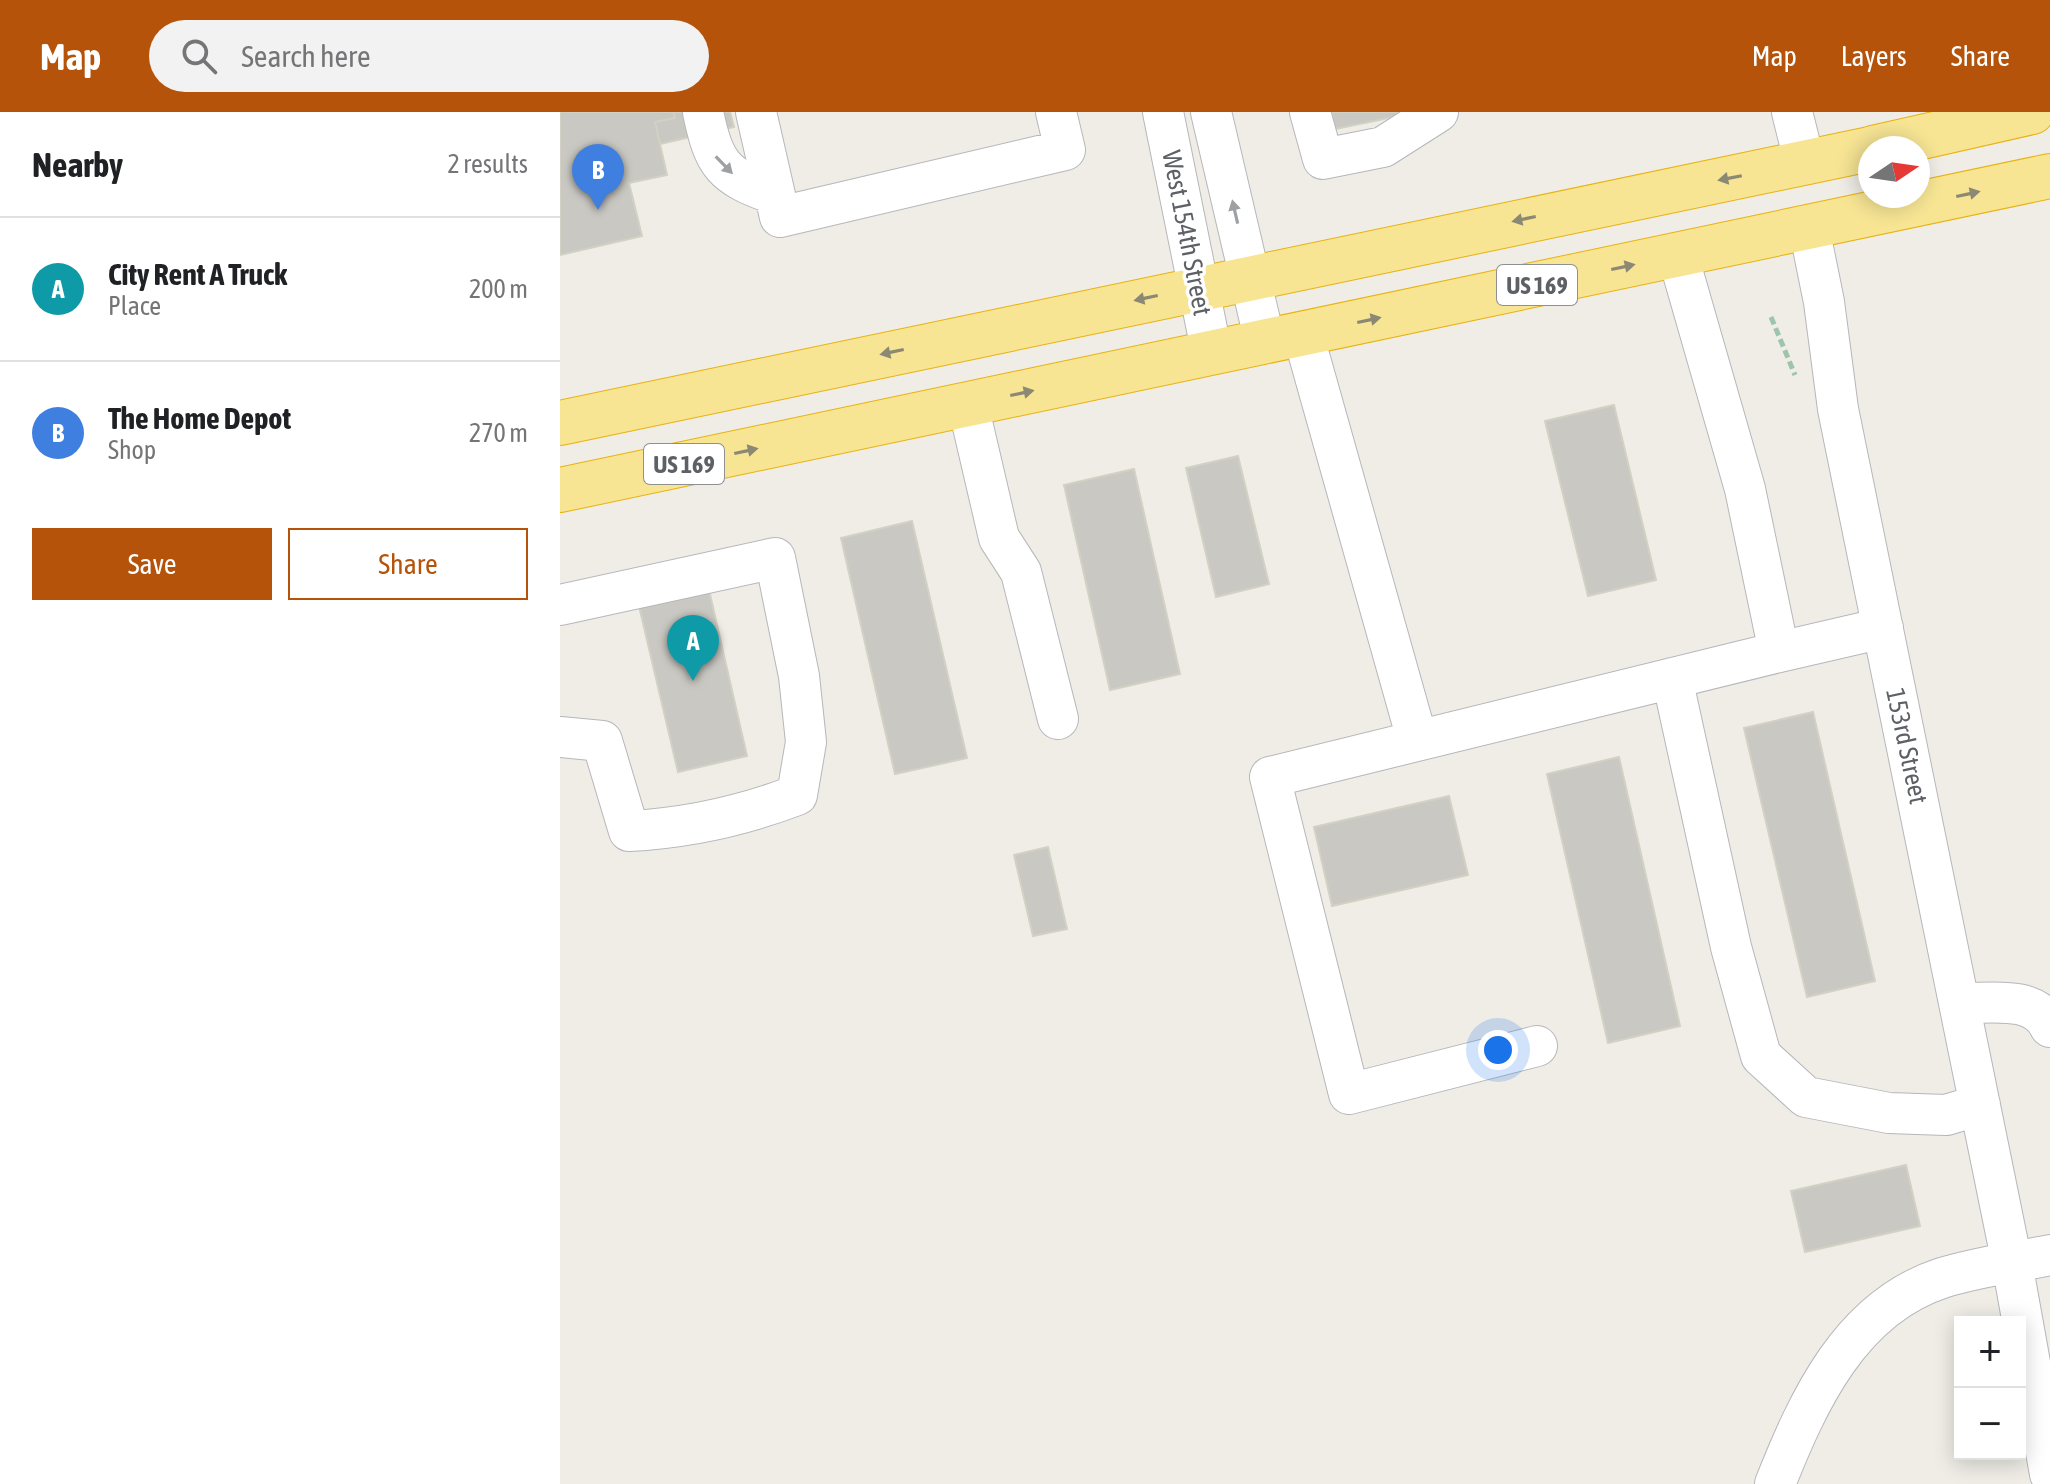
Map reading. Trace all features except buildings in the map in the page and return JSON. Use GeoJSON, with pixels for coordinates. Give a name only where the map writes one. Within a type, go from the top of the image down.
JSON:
{"type":"FeatureCollection","features":[{"type":"Feature","properties":{"kind":"highway","name":"US 169"},"geometry":{"type":"LineString","coordinates":[[1925,136],[2032,112]]}},
{"type":"Feature","properties":{"kind":"highway","name":"US 169"},"geometry":{"type":"LineString","coordinates":[[560,423],[1858,151]]}},
{"type":"Feature","properties":{"kind":"highway","name":"US 169"},"geometry":{"type":"LineString","coordinates":[[560,490],[2050,176]]}},
{"type":"Feature","properties":{"kind":"street"},"geometry":{"type":"LineString","coordinates":[[703,112],[712,153],[740,182],[774,194]]}},
{"type":"Feature","properties":{"kind":"street"},"geometry":{"type":"LineString","coordinates":[[756,112],[780,217],[1065,150],[1056,112]]}},
{"type":"Feature","properties":{"kind":"street","name":"West 154th Street"},"geometry":{"type":"LineString","coordinates":[[1163,112],[1212,354]]}},
{"type":"Feature","properties":{"kind":"street","name":"West 154th Street"},"geometry":{"type":"LineString","coordinates":[[1211,112],[1250,277],[1284,338],[1417,739]]}},
{"type":"Feature","properties":{"kind":"street"},"geometry":{"type":"LineString","coordinates":[[1310,112],[1323,159],[1383,147],[1438,112]]}},
{"type":"Feature","properties":{"kind":"street"},"geometry":{"type":"LineString","coordinates":[[1792,112],[1805,164]]}},
{"type":"Feature","properties":{"kind":"street","name":"153rd Street"},"geometry":{"type":"LineString","coordinates":[[1809,228],[1825,310],[1838,409],[1980,1105],[2031,1259],[2050,1474]]}},
{"type":"Feature","properties":{"kind":"street"},"geometry":{"type":"LineString","coordinates":[[1678,256],[1745,489],[1779,652]]}},
{"type":"Feature","properties":{"kind":"street"},"geometry":{"type":"LineString","coordinates":[[968,405],[999,538],[1021,572],[1058,719]]}},
{"type":"Feature","properties":{"kind":"street"},"geometry":{"type":"LineString","coordinates":[[560,605],[775,558],[799,676],[806,742],[797,795],[751,812],[684,828],[629,831],[602,741],[560,737]]}},
{"type":"Feature","properties":{"kind":"street"},"geometry":{"type":"LineString","coordinates":[[1537,1046],[1349,1094],[1270,777],[1883,628]]}},
{"type":"Feature","properties":{"kind":"street"},"geometry":{"type":"LineString","coordinates":[[1672,678],[1731,947],[1761,1056],[1806,1097],[1889,1113],[1946,1115],[1980,1105]]}},
{"type":"Feature","properties":{"kind":"street"},"geometry":{"type":"LineString","coordinates":[[1959,1003],[2033,1006],[2050,1027]]}},
{"type":"Feature","properties":{"kind":"street"},"geometry":{"type":"LineString","coordinates":[[1775,1484],[1805,1409],[1838,1355],[1892,1304],[1941,1278],[2031,1259]]}},
{"type":"Feature","properties":{"kind":"place","name":"The Home Depot"},"geometry":{"type":"Point","coordinates":[598,210]}},
{"type":"Feature","properties":{"kind":"place","name":"City Rent A Truck"},"geometry":{"type":"Point","coordinates":[693,681]}}]}
